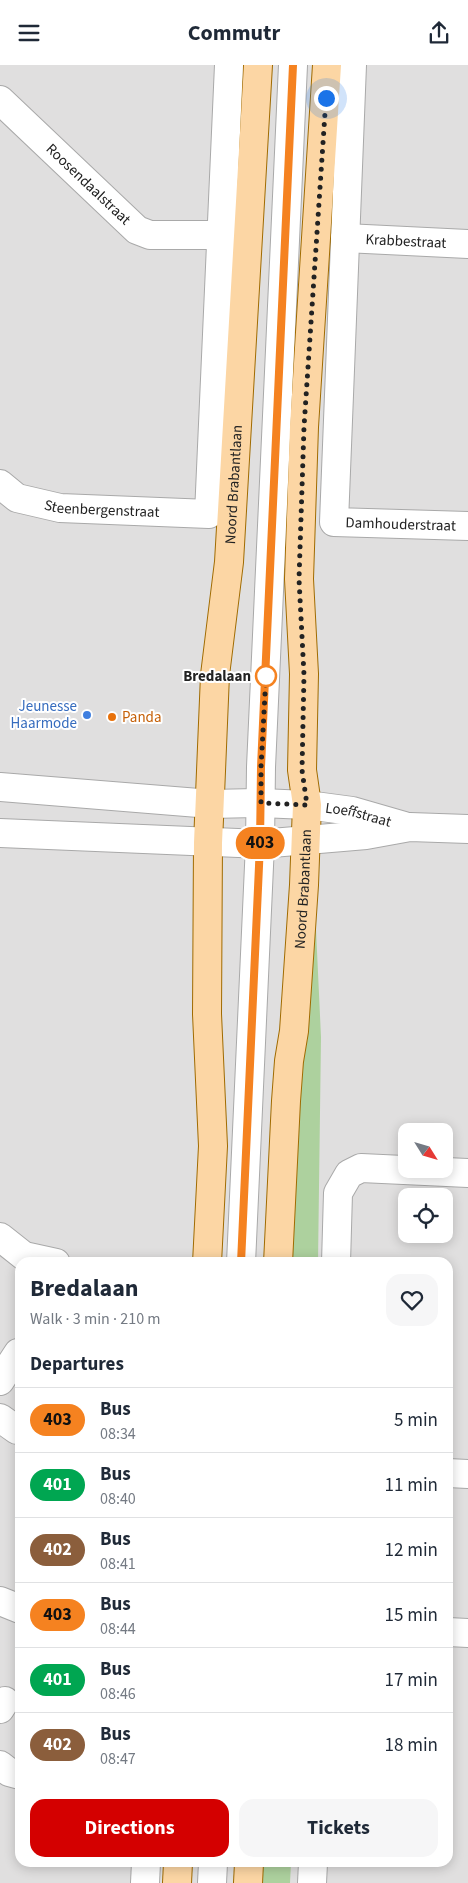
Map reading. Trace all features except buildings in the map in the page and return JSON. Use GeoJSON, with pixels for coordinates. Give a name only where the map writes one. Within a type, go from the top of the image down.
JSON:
{"type":"FeatureCollection","features":[{"type":"Feature","properties":{"kind":"main road","name":"Noord Brabantlaan"},"geometry":{"type":"LineString","coordinates":[[207,1257],[213,1146],[207,1014],[208,843],[215,675],[229,562],[258,65]]}},
{"type":"Feature","properties":{"kind":"main road","name":"Noord Brabantlaan"},"geometry":{"type":"LineString","coordinates":[[278,1257],[286,1101],[289,1061],[294,1031],[304,885],[307,805],[302,770],[304,675],[299,569],[304,427],[327,65]]}},
{"type":"Feature","properties":{"kind":"main road"},"geometry":{"type":"LineString","coordinates":[[177,1883],[178,1867]]}},
{"type":"Feature","properties":{"kind":"main road"},"geometry":{"type":"LineString","coordinates":[[248,1883],[249,1867]]}},
{"type":"Feature","properties":{"kind":"street","name":"Noord Brabantlaan"},"geometry":{"type":"LineString","coordinates":[[209,515],[229,65]]}},
{"type":"Feature","properties":{"kind":"street"},"geometry":{"type":"LineString","coordinates":[[241,1257],[260,844],[261,767],[294,65]]}},
{"type":"Feature","properties":{"kind":"street"},"geometry":{"type":"LineString","coordinates":[[345,239],[352,65]]}},
{"type":"Feature","properties":{"kind":"street","name":"Roosendaalstraat"},"geometry":{"type":"LineString","coordinates":[[0,100],[136,229],[150,235],[221,235]]}},
{"type":"Feature","properties":{"kind":"street","name":"Krabbestraat"},"geometry":{"type":"LineString","coordinates":[[345,239],[468,244]]}},
{"type":"Feature","properties":{"kind":"street","name":"Damhouderstraat"},"geometry":{"type":"LineString","coordinates":[[345,239],[334,522],[468,526]]}},
{"type":"Feature","properties":{"kind":"street","name":"Steenbergenstraat"},"geometry":{"type":"LineString","coordinates":[[0,484],[17,498],[60,508],[209,515]]}},
{"type":"Feature","properties":{"kind":"street"},"geometry":{"type":"LineString","coordinates":[[0,787],[211,804]]}},
{"type":"Feature","properties":{"kind":"street","name":"Loeffstraat"},"geometry":{"type":"LineString","coordinates":[[211,804],[261,803],[307,805],[352,811],[410,827]]}},
{"type":"Feature","properties":{"kind":"street","name":"Loeffstraat"},"geometry":{"type":"LineString","coordinates":[[208,843],[260,844],[366,835],[410,827],[468,829]]}},
{"type":"Feature","properties":{"kind":"street"},"geometry":{"type":"LineString","coordinates":[[0,833],[208,843]]}},
{"type":"Feature","properties":{"kind":"street"},"geometry":{"type":"LineString","coordinates":[[336,1257],[338,1193],[349,1174],[361,1168],[468,1173]]}},
{"type":"Feature","properties":{"kind":"street"},"geometry":{"type":"LineString","coordinates":[[0,1237],[24,1257]]}},
{"type":"Feature","properties":{"kind":"street"},"geometry":{"type":"LineString","coordinates":[[0,1381],[15,1358]]}},
{"type":"Feature","properties":{"kind":"street"},"geometry":{"type":"LineString","coordinates":[[0,1418],[15,1429]]}},
{"type":"Feature","properties":{"kind":"street"},"geometry":{"type":"LineString","coordinates":[[453,1473],[468,1474]]}},
{"type":"Feature","properties":{"kind":"street"},"geometry":{"type":"LineString","coordinates":[[0,1601],[15,1607]]}},
{"type":"Feature","properties":{"kind":"street"},"geometry":{"type":"LineString","coordinates":[[453,1632],[468,1633]]}},
{"type":"Feature","properties":{"kind":"street"},"geometry":{"type":"LineString","coordinates":[[0,1765],[9,1772],[15,1774]]}},
{"type":"Feature","properties":{"kind":"street"},"geometry":{"type":"LineString","coordinates":[[145,1883],[146,1867]]}},
{"type":"Feature","properties":{"kind":"street"},"geometry":{"type":"LineString","coordinates":[[212,1883],[213,1867]]}},
{"type":"Feature","properties":{"kind":"street"},"geometry":{"type":"LineString","coordinates":[[312,1883],[313,1867]]}},
{"type":"Feature","properties":{"kind":"shaded area"},"geometry":{"type":"Polygon","coordinates":[[[0,65],[468,65],[468,1883],[0,1883],[0,65]]]}},
{"type":"Feature","properties":{"kind":"green space"},"geometry":{"type":"Polygon","coordinates":[[[315,908],[321,1037],[318,1257],[287,1257],[294,1114],[308,1036],[315,908]]]}},
{"type":"Feature","properties":{"kind":"green space"},"geometry":{"type":"Polygon","coordinates":[[[258,1867],[291,1867],[290,1883],[257,1883],[258,1867]]]}},
{"type":"Feature","properties":{"kind":"bus line","name":"403"},"geometry":{"type":"LineString","coordinates":[[241,1257],[260,844],[261,767],[293,65]]}},
{"type":"Feature","properties":{"kind":"place","name":"Bredalaan"},"geometry":{"type":"Point","coordinates":[266,676]}},
{"type":"Feature","properties":{"kind":"place","name":"Jeunesse Haarmode"},"geometry":{"type":"Point","coordinates":[87,715]}},
{"type":"Feature","properties":{"kind":"place","name":"Panda"},"geometry":{"type":"Point","coordinates":[112,717]}},
{"type":"Feature","properties":{"kind":"route"},"geometry":{"type":"LineString","coordinates":[[266,676],[261,803],[307,805],[302,770],[304,675],[299,579],[304,427],[326,98]]}}]}
